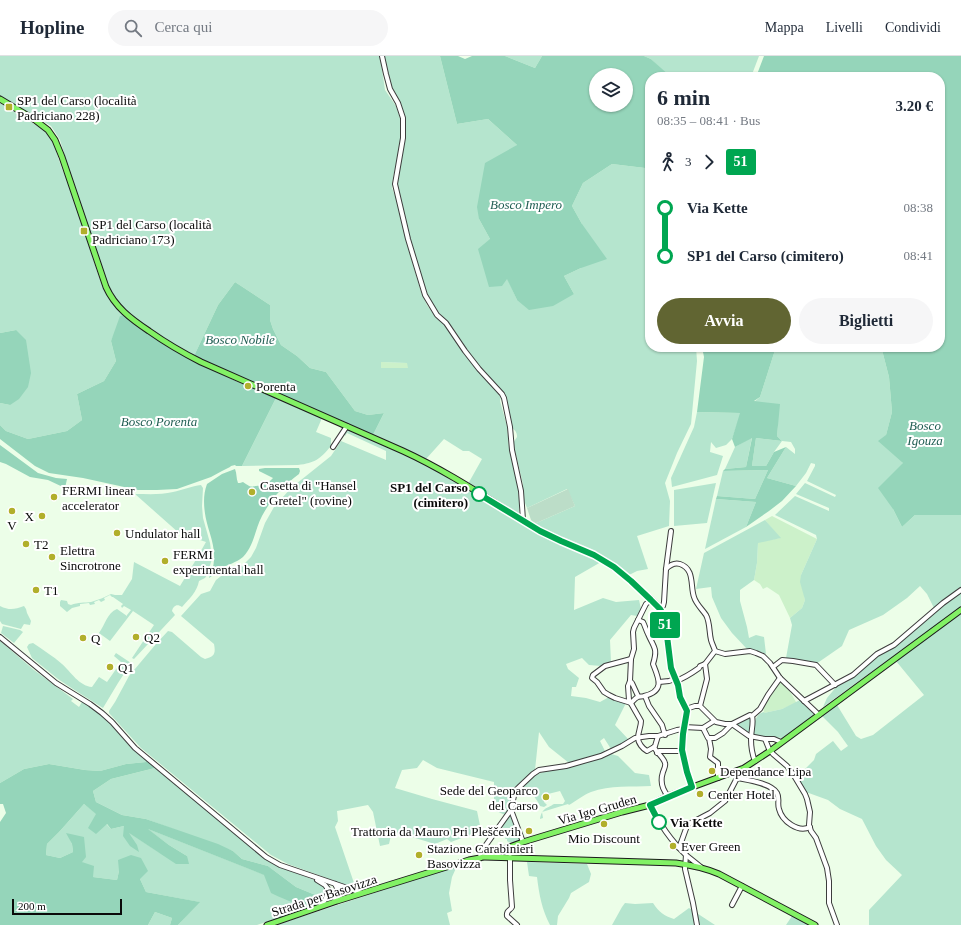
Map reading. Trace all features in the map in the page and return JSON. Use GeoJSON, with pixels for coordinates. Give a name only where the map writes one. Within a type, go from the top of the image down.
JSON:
{"type":"FeatureCollection","features":[{"type":"Feature","properties":{"kind":"main road"},"geometry":{"type":"LineString","coordinates":[[0,99],[40,123],[48,130],[55,140],[106,287],[112,298],[123,312],[159,338],[197,360],[435,466],[540,531],[594,555],[614,567],[651,600],[660,609],[664,617],[670,664],[679,689],[680,697],[686,709],[687,715],[682,739],[682,750],[692,787]]}},
{"type":"Feature","properties":{"kind":"main road","name":"Via Igo Gruden"},"geometry":{"type":"LineString","coordinates":[[389,885],[469,860],[480,858],[523,842],[650,805],[668,796],[736,772],[755,761],[819,715],[961,610]]}},
{"type":"Feature","properties":{"kind":"main road"},"geometry":{"type":"LineString","coordinates":[[480,858],[510,857],[685,864],[701,867],[719,874],[815,925]]}},
{"type":"Feature","properties":{"kind":"main road","name":"Strada per Basovizza"},"geometry":{"type":"LineString","coordinates":[[267,925],[389,885]]}},
{"type":"Feature","properties":{"kind":"street"},"geometry":{"type":"LineString","coordinates":[[382,56],[390,89],[403,118],[403,138],[395,184],[408,239],[423,290],[437,315],[446,323],[464,351],[504,398],[510,426],[512,450],[521,491],[523,520]]}},
{"type":"Feature","properties":{"kind":"street"},"geometry":{"type":"LineString","coordinates":[[333,447],[347,426]]}},
{"type":"Feature","properties":{"kind":"street"},"geometry":{"type":"LineString","coordinates":[[660,609],[664,602],[666,569],[671,531]]}},
{"type":"Feature","properties":{"kind":"street"},"geometry":{"type":"LineString","coordinates":[[666,569],[676,563],[685,566],[691,575],[693,596],[695,601],[707,616],[715,652]]}},
{"type":"Feature","properties":{"kind":"street"},"geometry":{"type":"LineString","coordinates":[[804,701],[853,676],[878,654],[894,644],[942,603],[961,590]]}},
{"type":"Feature","properties":{"kind":"street"},"geometry":{"type":"LineString","coordinates":[[651,600],[646,604],[634,628],[634,649],[631,658],[628,691],[629,700],[641,721],[638,738],[644,750],[647,751],[654,748],[658,736]]}},
{"type":"Feature","properties":{"kind":"street"},"geometry":{"type":"LineString","coordinates":[[631,703],[638,696],[645,696],[656,690],[659,682],[653,664],[656,653],[653,644],[643,622],[638,620]]}},
{"type":"Feature","properties":{"kind":"street"},"geometry":{"type":"LineString","coordinates":[[0,637],[56,683],[102,713],[135,748],[261,853],[280,865],[362,894]]}},
{"type":"Feature","properties":{"kind":"street"},"geometry":{"type":"LineString","coordinates":[[715,652],[725,654],[750,651],[766,658],[780,678],[819,715]]}},
{"type":"Feature","properties":{"kind":"street"},"geometry":{"type":"LineString","coordinates":[[659,682],[685,677],[705,664],[715,652]]}},
{"type":"Feature","properties":{"kind":"street"},"geometry":{"type":"LineString","coordinates":[[631,658],[602,668],[593,675],[592,678],[604,692],[631,703]]}},
{"type":"Feature","properties":{"kind":"street"},"geometry":{"type":"LineString","coordinates":[[773,667],[782,660],[816,665],[835,685]]}},
{"type":"Feature","properties":{"kind":"street"},"geometry":{"type":"LineString","coordinates":[[700,706],[707,679],[705,664]]}},
{"type":"Feature","properties":{"kind":"street"},"geometry":{"type":"LineString","coordinates":[[709,738],[715,738],[723,733],[732,724],[752,716],[760,709],[780,678]]}},
{"type":"Feature","properties":{"kind":"street"},"geometry":{"type":"LineString","coordinates":[[630,681],[638,696]]}},
{"type":"Feature","properties":{"kind":"street"},"geometry":{"type":"LineString","coordinates":[[645,696],[649,706],[662,725],[665,735]]}},
{"type":"Feature","properties":{"kind":"street"},"geometry":{"type":"LineString","coordinates":[[686,709],[700,706],[714,721],[732,724],[751,737],[774,739],[781,742]]}},
{"type":"Feature","properties":{"kind":"street"},"geometry":{"type":"LineString","coordinates":[[752,716],[751,745],[755,761]]}},
{"type":"Feature","properties":{"kind":"street"},"geometry":{"type":"LineString","coordinates":[[480,858],[481,852],[511,810],[516,791],[539,770],[566,766],[601,756],[631,740],[638,738],[665,735],[684,728],[703,728],[714,721]]}},
{"type":"Feature","properties":{"kind":"street"},"geometry":{"type":"LineString","coordinates":[[703,728],[707,737],[709,738],[711,749],[710,757],[718,763],[718,778]]}},
{"type":"Feature","properties":{"kind":"street"},"geometry":{"type":"LineString","coordinates":[[765,739],[773,754],[787,766],[807,799],[810,812],[811,831],[816,838],[827,868],[829,900],[836,925]]}},
{"type":"Feature","properties":{"kind":"street"},"geometry":{"type":"LineString","coordinates":[[654,748],[665,761],[666,766],[662,777],[663,789],[668,796]]}},
{"type":"Feature","properties":{"kind":"street"},"geometry":{"type":"LineString","coordinates":[[657,753],[659,751],[682,750]]}},
{"type":"Feature","properties":{"kind":"street"},"geometry":{"type":"LineString","coordinates":[[679,848],[687,826],[710,813],[724,801],[736,778],[736,772]]}},
{"type":"Feature","properties":{"kind":"street"},"geometry":{"type":"LineString","coordinates":[[736,778],[760,782],[770,787],[777,792],[779,810],[785,821],[799,828],[807,829],[810,827]]}},
{"type":"Feature","properties":{"kind":"street"},"geometry":{"type":"LineString","coordinates":[[650,805],[655,816],[679,848],[701,867]]}},
{"type":"Feature","properties":{"kind":"street"},"geometry":{"type":"LineString","coordinates":[[511,810],[523,842]]}},
{"type":"Feature","properties":{"kind":"street"},"geometry":{"type":"LineString","coordinates":[[686,855],[685,864],[697,925]]}},
{"type":"Feature","properties":{"kind":"street"},"geometry":{"type":"LineString","coordinates":[[510,857],[512,907],[508,910],[507,916],[517,925]]}},
{"type":"Feature","properties":{"kind":"street"},"geometry":{"type":"LineString","coordinates":[[306,875],[321,882],[337,902]]}},
{"type":"Feature","properties":{"kind":"street"},"geometry":{"type":"LineString","coordinates":[[335,884],[339,892],[337,902]]}},
{"type":"Feature","properties":{"kind":"street"},"geometry":{"type":"LineString","coordinates":[[732,905],[742,886]]}},
{"type":"Feature","properties":{"kind":"street"},"geometry":{"type":"LineString","coordinates":[[318,908],[327,897],[327,888]]}},
{"type":"Feature","properties":{"kind":"green space"},"geometry":{"type":"Polygon","coordinates":[[[0,56],[380,56],[385,90],[396,106],[400,118],[400,147],[392,188],[397,201],[408,248],[421,292],[427,305],[436,318],[444,324],[465,355],[501,396],[500,401],[507,426],[509,447],[517,482],[519,516],[468,484],[482,459],[469,451],[463,451],[444,439],[426,459],[373,435],[384,413],[368,415],[355,411],[326,372],[310,368],[297,356],[281,345],[270,320],[270,305],[235,282],[218,305],[194,356],[161,337],[136,319],[123,308],[107,283],[60,140],[51,126],[0,96],[0,56]],[[381,362],[381,368],[408,368],[407,363],[381,362]]]}},
{"type":"Feature","properties":{"kind":"green space"},"geometry":{"type":"Polygon","coordinates":[[[384,56],[440,56],[457,124],[488,119],[517,145],[479,219],[490,239],[517,300],[574,294],[564,276],[581,268],[582,224],[572,206],[583,183],[612,164],[645,168],[645,352],[696,352],[697,361],[691,424],[665,483],[670,501],[669,526],[637,536],[648,569],[637,571],[629,575],[606,560],[534,524],[575,506],[567,489],[527,508],[523,498],[523,484],[513,443],[517,437],[517,434],[511,427],[501,391],[472,357],[453,328],[435,308],[426,292],[411,244],[397,183],[406,137],[405,116],[392,88],[384,56]]]}},
{"type":"Feature","properties":{"kind":"green space","name":"Bosco Impero"},"geometry":{"type":"Polygon","coordinates":[[[440,56],[458,56],[465,59],[472,56],[505,56],[535,68],[542,56],[644,56],[651,59],[666,72],[645,72],[645,168],[612,164],[583,183],[572,206],[582,224],[607,259],[564,276],[574,294],[553,306],[529,310],[517,300],[507,279],[502,286],[489,287],[478,249],[490,239],[479,219],[477,207],[485,163],[517,145],[488,119],[457,124],[440,56]]]}},
{"type":"Feature","properties":{"kind":"green space"},"geometry":{"type":"Polygon","coordinates":[[[505,56],[542,56],[535,68],[505,56]]]}},
{"type":"Feature","properties":{"kind":"green space"},"geometry":{"type":"Polygon","coordinates":[[[644,56],[759,56],[753,72],[665,72],[651,59],[644,56]]]}},
{"type":"Feature","properties":{"kind":"green space","name":"Bosco Igouza"},"geometry":{"type":"Polygon","coordinates":[[[764,56],[961,56],[961,515],[915,515],[902,527],[893,509],[878,488],[903,463],[878,441],[886,435],[892,412],[889,377],[883,352],[945,352],[945,72],[758,72],[764,56]]]}},
{"type":"Feature","properties":{"kind":"green space"},"geometry":{"type":"Polygon","coordinates":[[[0,103],[44,130],[53,142],[62,169],[69,184],[101,282],[110,300],[124,315],[111,341],[116,361],[104,381],[77,394],[82,420],[67,431],[28,439],[6,431],[0,425],[0,403],[10,405],[16,330],[0,333],[0,103]]]}},
{"type":"Feature","properties":{"kind":"green space","name":"Bosco Nobile"},"geometry":{"type":"Polygon","coordinates":[[[235,282],[270,305],[270,320],[281,345],[297,356],[310,368],[326,372],[355,411],[368,415],[384,413],[373,435],[194,356],[218,305],[235,282]]]}},
{"type":"Feature","properties":{"kind":"green space","name":"Bosco Porenta"},"geometry":{"type":"Polygon","coordinates":[[[124,315],[157,339],[186,357],[276,398],[242,466],[231,466],[211,477],[177,489],[138,490],[83,478],[49,473],[35,466],[0,439],[0,425],[6,431],[28,439],[67,431],[82,420],[77,394],[104,381],[116,361],[111,341],[120,316],[124,315]]]}},
{"type":"Feature","properties":{"kind":"green space"},"geometry":{"type":"Polygon","coordinates":[[[16,330],[26,340],[31,373],[28,387],[19,399],[10,405],[0,403],[0,333],[16,330]]]}},
{"type":"Feature","properties":{"kind":"green space"},"geometry":{"type":"Polygon","coordinates":[[[703,352],[774,352],[760,397],[754,401],[780,404],[777,436],[782,441],[756,438],[752,466],[766,466],[774,452],[786,447],[767,478],[796,486],[782,501],[746,527],[756,502],[716,499],[717,496],[755,499],[768,470],[723,471],[725,469],[746,467],[752,438],[735,447],[732,439],[740,413],[697,412],[704,357],[703,352]]]}},
{"type":"Feature","properties":{"kind":"green space"},"geometry":{"type":"Polygon","coordinates":[[[774,352],[883,352],[889,377],[892,412],[886,435],[903,463],[893,509],[902,527],[915,515],[961,515],[961,589],[934,608],[927,594],[920,586],[907,598],[883,615],[849,630],[842,646],[816,664],[786,658],[792,625],[790,618],[802,608],[805,600],[800,582],[801,575],[817,539],[816,535],[775,515],[795,496],[829,511],[829,508],[796,494],[805,483],[835,497],[836,495],[807,481],[815,466],[815,464],[811,463],[806,473],[796,486],[767,478],[786,447],[795,454],[795,449],[791,442],[782,441],[777,436],[778,423],[754,402],[760,397],[774,352]]]}},
{"type":"Feature","properties":{"kind":"green space"},"geometry":{"type":"Polygon","coordinates":[[[381,362],[408,363],[408,368],[381,368],[381,362]]]}},
{"type":"Feature","properties":{"kind":"green space"},"geometry":{"type":"Polygon","coordinates":[[[276,398],[322,418],[316,432],[331,438],[331,446],[324,454],[313,462],[298,465],[242,466],[276,398]]]}},
{"type":"Feature","properties":{"kind":"green space"},"geometry":{"type":"Polygon","coordinates":[[[697,412],[741,413],[732,439],[726,445],[716,448],[711,442],[710,452],[723,456],[717,475],[672,487],[671,478],[694,427],[697,412]]]}},
{"type":"Feature","properties":{"kind":"green space"},"geometry":{"type":"Polygon","coordinates":[[[348,430],[389,447],[426,465],[544,536],[601,562],[575,577],[574,610],[603,598],[616,602],[639,600],[641,609],[637,616],[631,615],[610,640],[611,663],[601,666],[589,665],[582,658],[566,664],[568,669],[579,678],[576,687],[572,687],[571,696],[600,702],[609,697],[626,703],[615,725],[629,740],[611,749],[604,738],[600,741],[605,751],[601,754],[569,763],[549,747],[539,732],[535,770],[523,782],[511,789],[513,795],[510,809],[505,815],[494,810],[494,782],[437,768],[423,760],[417,768],[402,770],[395,788],[477,811],[482,835],[467,836],[451,842],[447,839],[435,844],[392,831],[389,844],[380,846],[373,812],[368,805],[337,811],[338,821],[335,827],[357,889],[288,864],[271,855],[141,748],[109,713],[129,676],[168,631],[172,632],[205,659],[214,654],[214,644],[181,616],[201,594],[210,591],[216,580],[225,573],[238,568],[251,557],[265,523],[274,507],[291,488],[331,456],[341,441],[386,460],[386,451],[347,433],[345,436],[344,434],[348,430]]]}},
{"type":"Feature","properties":{"kind":"green space"},"geometry":{"type":"Polygon","coordinates":[[[752,437],[746,467],[725,469],[735,447],[752,437]]]}},
{"type":"Feature","properties":{"kind":"green space"},"geometry":{"type":"Polygon","coordinates":[[[756,438],[782,441],[766,466],[752,466],[756,438]]]}},
{"type":"Feature","properties":{"kind":"green space"},"geometry":{"type":"Polygon","coordinates":[[[0,445],[38,473],[56,478],[67,479],[65,488],[48,480],[30,477],[0,462],[0,445]]]}},
{"type":"Feature","properties":{"kind":"green space"},"geometry":{"type":"Polygon","coordinates":[[[299,468],[300,471],[299,474],[283,488],[269,504],[260,521],[247,553],[238,561],[219,570],[209,578],[214,564],[214,552],[205,511],[204,494],[207,484],[222,474],[235,469],[238,483],[243,482],[251,487],[262,486],[265,482],[269,482],[273,478],[259,471],[259,469],[299,468]]]}},
{"type":"Feature","properties":{"kind":"green space"},"geometry":{"type":"Polygon","coordinates":[[[768,470],[755,499],[717,496],[723,471],[768,470]]]}},
{"type":"Feature","properties":{"kind":"green space"},"geometry":{"type":"Polygon","coordinates":[[[716,483],[707,523],[674,526],[674,490],[716,483]]]}},
{"type":"Feature","properties":{"kind":"green space"},"geometry":{"type":"Polygon","coordinates":[[[201,485],[203,488],[203,518],[210,543],[212,559],[207,575],[199,581],[195,592],[182,607],[178,605],[174,606],[172,611],[175,615],[134,659],[132,658],[154,625],[133,611],[110,641],[99,633],[108,616],[117,609],[127,616],[131,610],[124,606],[122,608],[121,606],[123,604],[110,595],[104,598],[105,600],[101,602],[99,600],[94,602],[95,604],[80,604],[80,606],[72,608],[67,612],[60,606],[60,602],[61,600],[67,601],[68,604],[71,605],[91,602],[111,594],[122,595],[132,579],[134,562],[180,586],[206,542],[179,533],[135,494],[168,493],[201,485]]]}},
{"type":"Feature","properties":{"kind":"green space"},"geometry":{"type":"Polygon","coordinates":[[[568,489],[575,506],[534,524],[532,523],[527,508],[568,489]]]}},
{"type":"Feature","properties":{"kind":"green space"},"geometry":{"type":"Polygon","coordinates":[[[716,499],[756,502],[746,527],[705,549],[716,499]]]}},
{"type":"Feature","properties":{"kind":"green space"},"geometry":{"type":"Polygon","coordinates":[[[772,516],[817,539],[801,575],[805,600],[802,608],[790,618],[779,595],[767,587],[763,589],[760,584],[754,580],[757,563],[758,542],[780,538],[765,520],[772,516]]]}},
{"type":"Feature","properties":{"kind":"green space"},"geometry":{"type":"Polygon","coordinates":[[[765,520],[781,538],[758,543],[754,580],[740,590],[740,601],[749,638],[756,635],[764,637],[766,654],[747,649],[732,633],[721,618],[712,597],[711,587],[696,589],[704,553],[765,520]]]}},
{"type":"Feature","properties":{"kind":"green space"},"geometry":{"type":"Polygon","coordinates":[[[961,592],[961,607],[823,707],[827,698],[837,686],[848,681],[877,657],[913,632],[940,607],[961,592]]]}},
{"type":"Feature","properties":{"kind":"green space"},"geometry":{"type":"Polygon","coordinates":[[[0,606],[7,609],[12,609],[24,606],[31,621],[30,625],[24,624],[21,629],[2,624],[0,621],[0,606]]]}},
{"type":"Feature","properties":{"kind":"green space"},"geometry":{"type":"Polygon","coordinates":[[[961,612],[961,925],[869,925],[869,910],[902,875],[886,860],[876,846],[862,819],[840,809],[828,800],[806,792],[797,777],[814,760],[816,754],[833,741],[841,751],[848,746],[838,732],[822,716],[837,705],[856,736],[861,739],[873,735],[924,695],[896,661],[961,612]]]}},
{"type":"Feature","properties":{"kind":"green space"},"geometry":{"type":"Polygon","coordinates":[[[3,626],[23,632],[14,643],[1,633],[3,626]]]}},
{"type":"Feature","properties":{"kind":"green space"},"geometry":{"type":"Polygon","coordinates":[[[0,641],[34,670],[73,699],[71,701],[79,707],[82,702],[97,711],[133,749],[146,760],[146,762],[126,764],[100,771],[49,764],[24,769],[0,783],[0,641]]]}},
{"type":"Feature","properties":{"kind":"green space"},"geometry":{"type":"Polygon","coordinates":[[[33,643],[59,661],[79,681],[87,686],[92,687],[99,677],[107,682],[121,662],[114,656],[116,653],[131,663],[103,708],[58,679],[32,658],[27,647],[29,644],[33,643]]]}},
{"type":"Feature","properties":{"kind":"green space"},"geometry":{"type":"Polygon","coordinates":[[[780,680],[788,688],[796,703],[782,709],[764,713],[763,706],[780,680]]]}},
{"type":"Feature","properties":{"kind":"green space"},"geometry":{"type":"Polygon","coordinates":[[[800,700],[815,714],[782,738],[753,735],[755,721],[758,715],[764,712],[782,709],[800,700]]]}},
{"type":"Feature","properties":{"kind":"green space"},"geometry":{"type":"Polygon","coordinates":[[[749,717],[752,722],[750,733],[736,725],[749,717]]]}},
{"type":"Feature","properties":{"kind":"green space"},"geometry":{"type":"Polygon","coordinates":[[[611,754],[618,756],[635,773],[649,775],[651,786],[613,787],[598,790],[585,795],[569,805],[568,804],[542,812],[554,804],[563,804],[565,801],[560,791],[544,795],[544,802],[547,805],[544,807],[540,806],[533,795],[523,787],[533,777],[546,771],[565,768],[603,758],[611,754]]]}},
{"type":"Feature","properties":{"kind":"green space"},"geometry":{"type":"Polygon","coordinates":[[[146,760],[155,768],[111,779],[93,791],[96,802],[122,815],[146,819],[218,844],[233,851],[242,859],[268,866],[296,887],[325,897],[324,899],[319,904],[314,906],[301,905],[288,901],[271,893],[264,875],[148,829],[169,845],[187,856],[189,864],[176,864],[129,833],[137,845],[139,852],[130,846],[123,836],[124,826],[111,829],[107,824],[96,834],[88,828],[96,814],[84,804],[47,844],[46,855],[60,858],[73,852],[72,844],[66,833],[84,837],[86,857],[82,862],[94,866],[93,877],[117,880],[119,871],[118,860],[131,855],[141,858],[148,871],[140,879],[146,892],[200,902],[178,925],[170,925],[172,918],[155,912],[148,925],[0,925],[0,822],[6,813],[3,804],[0,804],[0,783],[24,769],[49,764],[100,771],[126,764],[146,762],[146,760]]]}},
{"type":"Feature","properties":{"kind":"green space"},"geometry":{"type":"Polygon","coordinates":[[[155,768],[267,860],[277,866],[317,881],[324,886],[325,897],[296,887],[268,866],[242,859],[233,851],[146,819],[122,815],[96,802],[93,791],[111,779],[155,768]]]}},
{"type":"Feature","properties":{"kind":"green space"},"geometry":{"type":"Polygon","coordinates":[[[84,804],[97,814],[111,829],[124,826],[128,832],[160,853],[187,856],[146,828],[265,875],[296,904],[314,906],[257,925],[178,925],[199,902],[146,892],[140,879],[119,871],[117,880],[93,877],[82,862],[67,833],[72,844],[73,852],[60,858],[46,855],[47,844],[84,804]]]}},
{"type":"Feature","properties":{"kind":"green space"},"geometry":{"type":"Polygon","coordinates":[[[510,815],[520,839],[519,841],[508,842],[507,839],[505,839],[506,837],[503,827],[501,829],[500,828],[510,815]]]}},
{"type":"Feature","properties":{"kind":"green space"},"geometry":{"type":"Polygon","coordinates":[[[527,862],[587,864],[591,874],[589,882],[571,893],[558,916],[557,925],[550,925],[547,919],[541,902],[537,877],[529,876],[527,862]]]}},
{"type":"Feature","properties":{"kind":"green space"},"geometry":{"type":"Polygon","coordinates":[[[457,866],[452,877],[449,893],[452,911],[447,913],[450,925],[276,925],[457,866]]]}},
{"type":"Feature","properties":{"kind":"green space"},"geometry":{"type":"Polygon","coordinates":[[[625,903],[653,903],[662,913],[674,919],[689,908],[715,925],[612,925],[625,903]]]}},
{"type":"Feature","properties":{"kind":"green space"},"geometry":{"type":"Polygon","coordinates":[[[155,912],[172,918],[170,925],[148,925],[155,912]]]}},
{"type":"Feature","properties":{"kind":"green space"},"geometry":{"type":"Polygon","coordinates":[[[792,916],[809,925],[786,925],[792,916]]]}},
{"type":"Feature","properties":{"kind":"bus line","name":"51"},"geometry":{"type":"LineString","coordinates":[[479,494],[540,531],[594,555],[614,567],[639,588],[663,614],[670,664],[678,685],[680,697],[687,711],[682,750],[692,787],[650,805],[659,822]]}},
{"type":"Feature","properties":{"kind":"place","name":"SP1 del Carso (località Padriciano 228)"},"geometry":{"type":"Point","coordinates":[9,107]}},
{"type":"Feature","properties":{"kind":"place","name":"SP1 del Carso (località Padriciano 173)"},"geometry":{"type":"Point","coordinates":[84,231]}},
{"type":"Feature","properties":{"kind":"place","name":"Porenta"},"geometry":{"type":"Point","coordinates":[248,386]}},
{"type":"Feature","properties":{"kind":"place","name":"Casetta di \"Hansel e Gretel\" (rovine)"},"geometry":{"type":"Point","coordinates":[252,492]}},
{"type":"Feature","properties":{"kind":"place","name":"SP1 del Carso (cimitero)"},"geometry":{"type":"Point","coordinates":[479,494]}},
{"type":"Feature","properties":{"kind":"place","name":"FERMI linear accelerator"},"geometry":{"type":"Point","coordinates":[54,497]}},
{"type":"Feature","properties":{"kind":"place","name":"V"},"geometry":{"type":"Point","coordinates":[12,511]}},
{"type":"Feature","properties":{"kind":"place","name":"X"},"geometry":{"type":"Point","coordinates":[42,516]}},
{"type":"Feature","properties":{"kind":"place","name":"Undulator hall"},"geometry":{"type":"Point","coordinates":[117,533]}},
{"type":"Feature","properties":{"kind":"place","name":"T2"},"geometry":{"type":"Point","coordinates":[26,544]}},
{"type":"Feature","properties":{"kind":"place","name":"Elettra Sincrotrone"},"geometry":{"type":"Point","coordinates":[52,557]}},
{"type":"Feature","properties":{"kind":"place","name":"FERMI experimental hall"},"geometry":{"type":"Point","coordinates":[165,561]}},
{"type":"Feature","properties":{"kind":"place","name":"T1"},"geometry":{"type":"Point","coordinates":[36,590]}},
{"type":"Feature","properties":{"kind":"place","name":"Q2"},"geometry":{"type":"Point","coordinates":[136,637]}},
{"type":"Feature","properties":{"kind":"place","name":"Q"},"geometry":{"type":"Point","coordinates":[83,638]}},
{"type":"Feature","properties":{"kind":"place","name":"Q1"},"geometry":{"type":"Point","coordinates":[110,667]}},
{"type":"Feature","properties":{"kind":"place","name":"Dependance Lipa"},"geometry":{"type":"Point","coordinates":[712,771]}},
{"type":"Feature","properties":{"kind":"place","name":"Center Hotel"},"geometry":{"type":"Point","coordinates":[700,794]}},
{"type":"Feature","properties":{"kind":"place","name":"Sede del Geoparco del Carso"},"geometry":{"type":"Point","coordinates":[546,797]}},
{"type":"Feature","properties":{"kind":"place","name":"Via Kette"},"geometry":{"type":"Point","coordinates":[659,822]}},
{"type":"Feature","properties":{"kind":"place","name":"Mio Discount"},"geometry":{"type":"Point","coordinates":[604,824]}},
{"type":"Feature","properties":{"kind":"place","name":"Trattoria da Mauro Pri Pleščevih"},"geometry":{"type":"Point","coordinates":[529,831]}},
{"type":"Feature","properties":{"kind":"place","name":"Ever Green"},"geometry":{"type":"Point","coordinates":[673,846]}},
{"type":"Feature","properties":{"kind":"place","name":"Stazione Carabinieri Basovizza"},"geometry":{"type":"Point","coordinates":[419,855]}}]}
